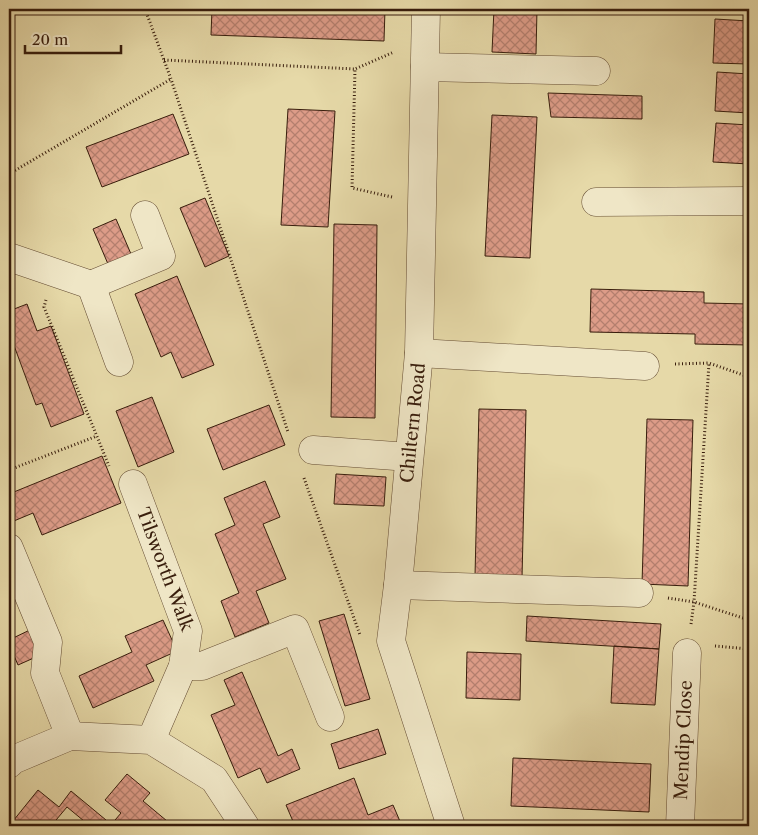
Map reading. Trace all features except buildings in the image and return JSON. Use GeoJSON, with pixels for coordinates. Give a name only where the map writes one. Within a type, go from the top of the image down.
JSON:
{"type":"FeatureCollection","features":[{"type":"Feature","properties":{"kind":"street","name":"Chiltern Road"},"geometry":{"type":"LineString","coordinates":[[426,9],[420,353],[398,585],[390,641],[451,826]]}},
{"type":"Feature","properties":{"kind":"street"},"geometry":{"type":"LineString","coordinates":[[425,67],[596,72]]}},
{"type":"Feature","properties":{"kind":"street"},"geometry":{"type":"LineString","coordinates":[[596,202],[749,201]]}},
{"type":"Feature","properties":{"kind":"street"},"geometry":{"type":"LineString","coordinates":[[9,256],[91,285],[161,256],[145,215]]}},
{"type":"Feature","properties":{"kind":"street"},"geometry":{"type":"LineString","coordinates":[[91,285],[119,362]]}},
{"type":"Feature","properties":{"kind":"street"},"geometry":{"type":"LineString","coordinates":[[420,353],[645,366]]}},
{"type":"Feature","properties":{"kind":"street"},"geometry":{"type":"LineString","coordinates":[[308,462],[409,457]]}},
{"type":"Feature","properties":{"kind":"street","name":"Tilsworth Walk"},"geometry":{"type":"LineString","coordinates":[[133,484],[188,632],[182,666],[151,740]]}},
{"type":"Feature","properties":{"kind":"street"},"geometry":{"type":"LineString","coordinates":[[9,548],[48,642],[45,673],[70,736]]}},
{"type":"Feature","properties":{"kind":"street"},"geometry":{"type":"LineString","coordinates":[[398,585],[639,594]]}},
{"type":"Feature","properties":{"kind":"street"},"geometry":{"type":"LineString","coordinates":[[182,666],[202,666],[295,629],[330,717]]}},
{"type":"Feature","properties":{"kind":"street","name":"Mendip Close"},"geometry":{"type":"LineString","coordinates":[[680,826],[688,653]]}},
{"type":"Feature","properties":{"kind":"street"},"geometry":{"type":"LineString","coordinates":[[9,764],[13,760],[70,736],[151,740],[214,779],[245,826]]}},
{"type":"Feature","properties":{"kind":"path"},"geometry":{"type":"LineString","coordinates":[[145,9],[171,79],[290,437]]}},
{"type":"Feature","properties":{"kind":"path"},"geometry":{"type":"LineString","coordinates":[[164,60],[355,69],[425,38]]}},
{"type":"Feature","properties":{"kind":"path"},"geometry":{"type":"LineString","coordinates":[[355,69],[352,188],[422,204]]}},
{"type":"Feature","properties":{"kind":"path"},"geometry":{"type":"LineString","coordinates":[[9,174],[171,79]]}},
{"type":"Feature","properties":{"kind":"path"},"geometry":{"type":"LineString","coordinates":[[52,272],[44,307],[111,470],[123,466],[133,484]]}},
{"type":"Feature","properties":{"kind":"path"},"geometry":{"type":"LineString","coordinates":[[688,653],[694,602],[709,363],[749,378]]}},
{"type":"Feature","properties":{"kind":"path"},"geometry":{"type":"LineString","coordinates":[[9,470],[97,436]]}},
{"type":"Feature","properties":{"kind":"path"},"geometry":{"type":"LineString","coordinates":[[308,462],[362,638]]}},
{"type":"Feature","properties":{"kind":"path"},"geometry":{"type":"LineString","coordinates":[[639,594],[694,602],[749,620],[749,568]]}}]}
